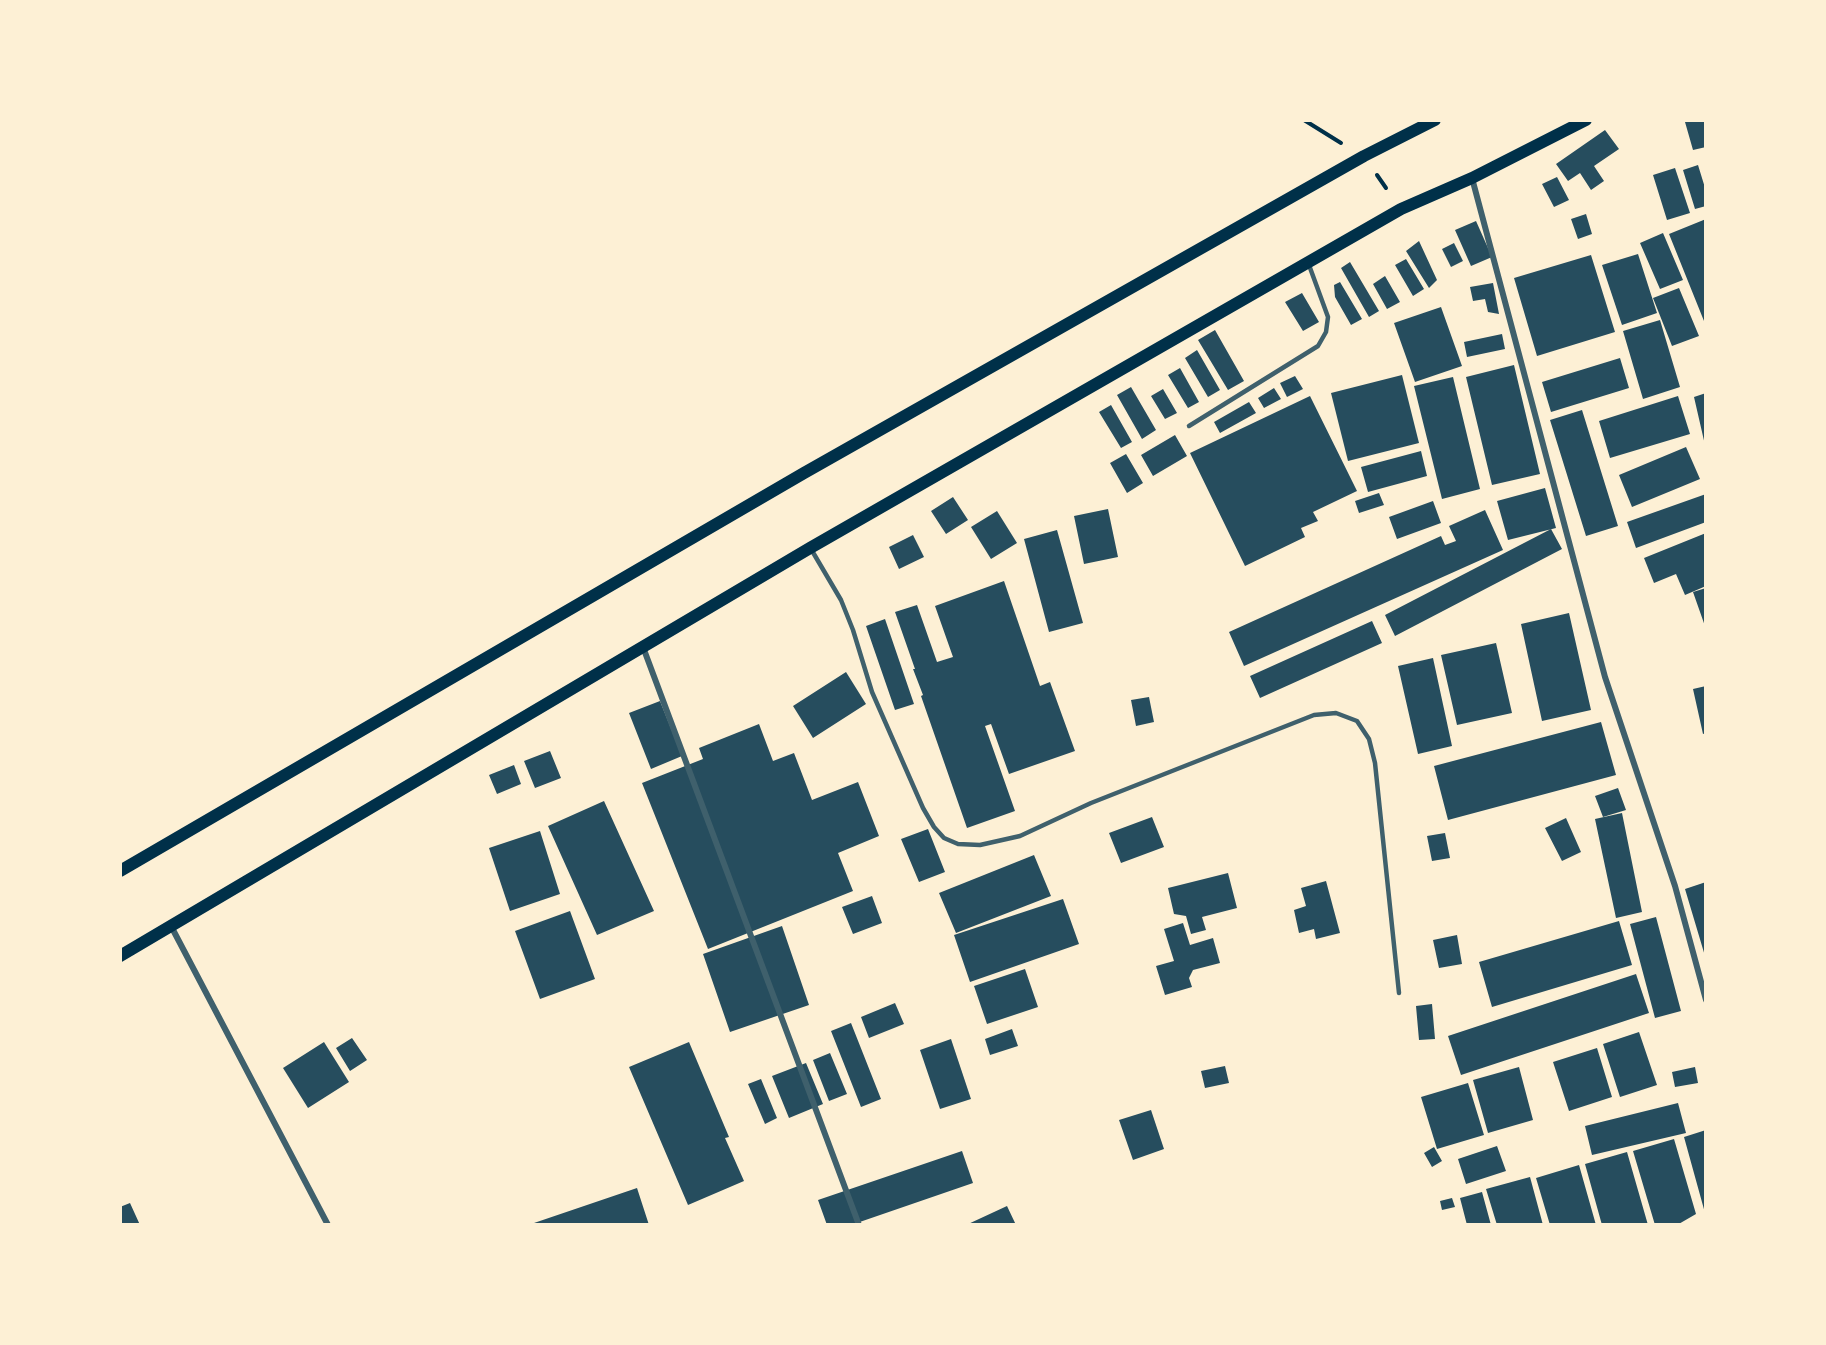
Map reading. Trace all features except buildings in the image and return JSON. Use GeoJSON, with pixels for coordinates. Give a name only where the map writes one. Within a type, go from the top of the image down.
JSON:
{"type":"FeatureCollection","features":[{"type":"Feature","properties":{"kind":"main road"},"geometry":{"type":"LineString","coordinates":[[120,871],[804,473],[1364,156],[1434,120]]}},
{"type":"Feature","properties":{"kind":"main road"},"geometry":{"type":"LineString","coordinates":[[120,956],[810,548],[1308,262],[1401,209],[1472,178],[1586,120]]}},
{"type":"Feature","properties":{"kind":"street"},"geometry":{"type":"LineString","coordinates":[[1472,178],[1605,677],[1675,886],[1706,1000]]}},
{"type":"Feature","properties":{"kind":"street"},"geometry":{"type":"LineString","coordinates":[[643,646],[859,1225]]}},
{"type":"Feature","properties":{"kind":"street"},"geometry":{"type":"LineString","coordinates":[[171,926],[328,1225]]}},
{"type":"Feature","properties":{"kind":"lane"},"geometry":{"type":"LineString","coordinates":[[1189,426],[1318,346],[1326,332],[1328,317],[1308,262]]}},
{"type":"Feature","properties":{"kind":"lane"},"geometry":{"type":"LineString","coordinates":[[810,548],[841,600],[872,692],[923,808],[934,827],[944,838],[958,844],[980,845],[1020,836],[1092,803],[1314,715],[1336,713],[1358,721],[1369,739],[1375,763],[1399,993]]}}]}
